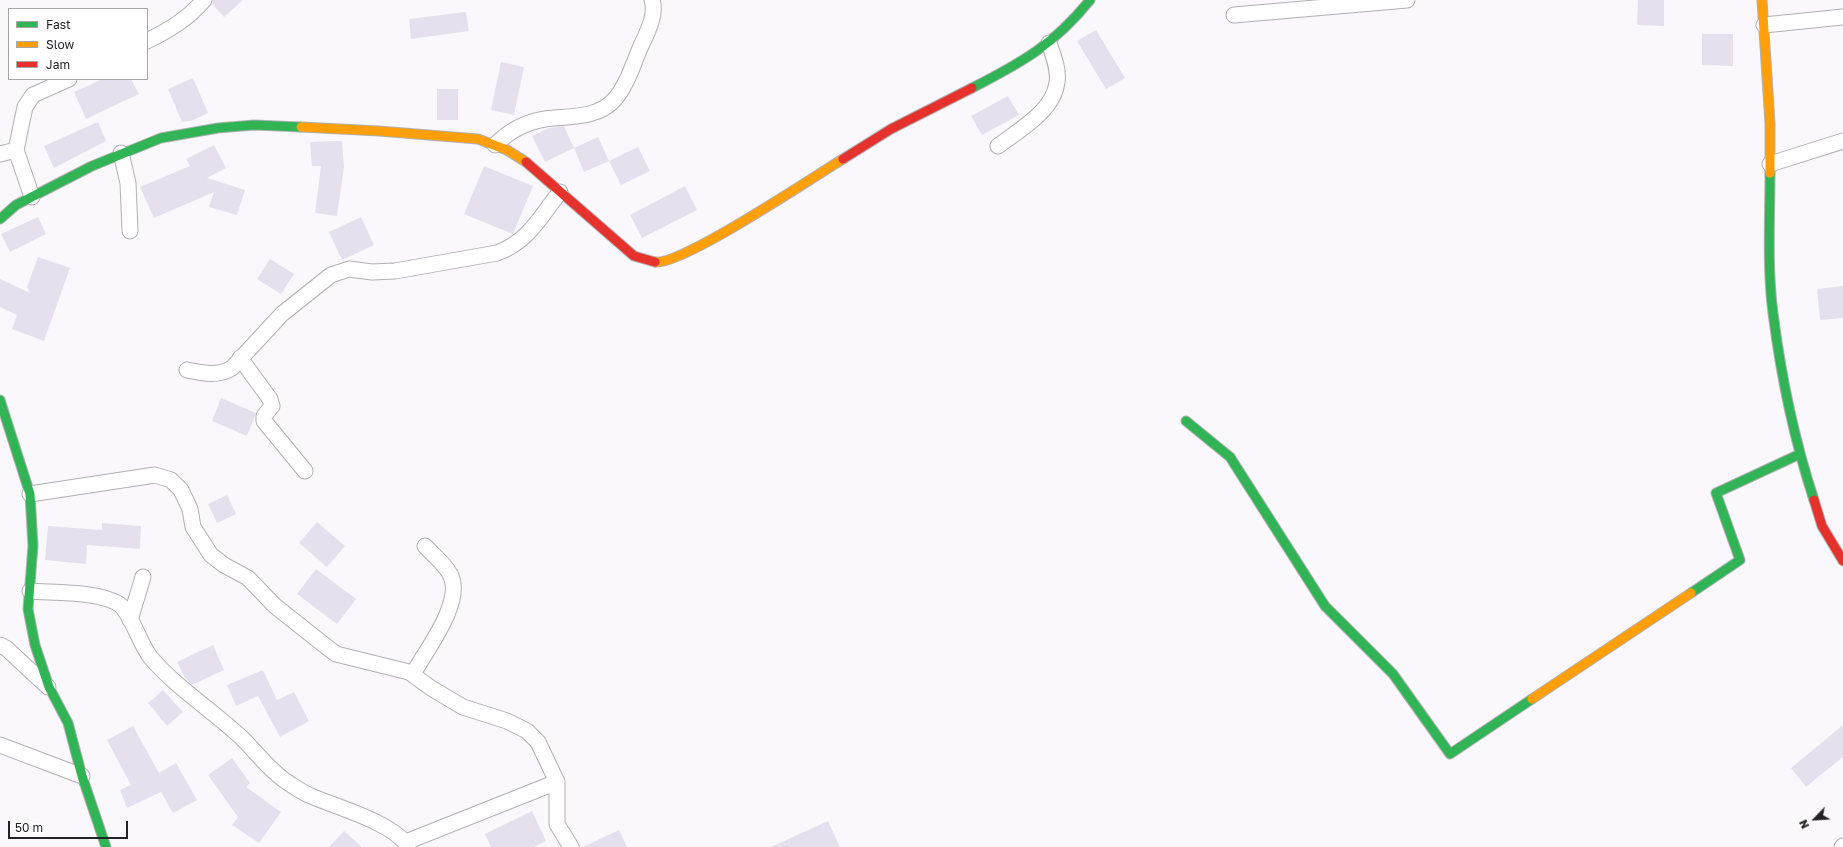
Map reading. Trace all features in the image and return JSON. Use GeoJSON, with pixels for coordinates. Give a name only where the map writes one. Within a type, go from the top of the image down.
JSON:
{"type":"FeatureCollection","features":[{"type":"Feature","properties":{"kind":"street"},"geometry":{"type":"LineString","coordinates":[[148,40],[181,22],[193,13],[204,0]]}},
{"type":"Feature","properties":{"kind":"street"},"geometry":{"type":"LineString","coordinates":[[495,145],[505,135],[530,123],[594,112],[606,108],[623,88],[646,35],[653,15],[652,0]]}},
{"type":"Feature","properties":{"kind":"street"},"geometry":{"type":"LineString","coordinates":[[0,219],[16,205],[121,153],[161,138],[218,128],[254,125],[363,130],[478,140],[507,150],[531,166],[634,256],[657,263],[692,250],[748,218],[891,129],[927,109],[990,80],[1018,65],[1049,43],[1079,14],[1090,0]]}},
{"type":"Feature","properties":{"kind":"street"},"geometry":{"type":"LineString","coordinates":[[1234,15],[1407,0]]}},
{"type":"Feature","properties":{"kind":"street"},"geometry":{"type":"LineString","coordinates":[[1762,0],[1770,123],[1770,268],[1773,312],[1783,375],[1800,454],[1822,526],[1843,561]]}},
{"type":"Feature","properties":{"kind":"street"},"geometry":{"type":"LineString","coordinates":[[1764,25],[1843,17]]}},
{"type":"Feature","properties":{"kind":"street"},"geometry":{"type":"LineString","coordinates":[[998,146],[1036,117],[1056,90],[1058,81],[1056,65],[1049,43]]}},
{"type":"Feature","properties":{"kind":"street"},"geometry":{"type":"LineString","coordinates":[[32,197],[16,150],[25,107],[33,95],[64,80]]}},
{"type":"Feature","properties":{"kind":"street"},"geometry":{"type":"LineString","coordinates":[[1770,164],[1843,141]]}},
{"type":"Feature","properties":{"kind":"street"},"geometry":{"type":"LineString","coordinates":[[0,154],[16,150]]}},
{"type":"Feature","properties":{"kind":"street"},"geometry":{"type":"LineString","coordinates":[[121,153],[128,183],[130,231]]}},
{"type":"Feature","properties":{"kind":"street"},"geometry":{"type":"LineString","coordinates":[[187,370],[209,374],[224,372],[232,368],[282,314],[331,275],[349,269],[372,272],[402,270],[489,254],[508,249],[524,238],[560,192]]}},
{"type":"Feature","properties":{"kind":"street"},"geometry":{"type":"LineString","coordinates":[[240,358],[270,399],[272,406],[264,416],[264,421],[305,471]]}},
{"type":"Feature","properties":{"kind":"street"},"geometry":{"type":"LineString","coordinates":[[0,400],[30,494],[33,546],[28,609],[35,645],[49,687],[68,723],[82,776],[106,847]]}},
{"type":"Feature","properties":{"kind":"street"},"geometry":{"type":"LineString","coordinates":[[1186,421],[1230,457],[1325,606],[1393,674],[1450,754],[1740,560],[1716,493],[1800,454]]}},
{"type":"Feature","properties":{"kind":"street"},"geometry":{"type":"LineString","coordinates":[[30,494],[155,475],[171,480],[175,483],[187,500],[193,527],[205,548],[218,561],[248,578],[275,606],[336,654],[413,674],[431,688],[463,707],[507,721],[527,731],[538,742],[557,782],[557,824],[571,847]]}},
{"type":"Feature","properties":{"kind":"street"},"geometry":{"type":"LineString","coordinates":[[413,674],[444,621],[454,596],[454,585],[450,573],[425,546]]}},
{"type":"Feature","properties":{"kind":"street"},"geometry":{"type":"LineString","coordinates":[[130,620],[143,577]]}},
{"type":"Feature","properties":{"kind":"street"},"geometry":{"type":"LineString","coordinates":[[30,591],[108,599],[125,610],[143,648],[152,659],[183,690],[241,738],[268,767],[286,781],[309,795],[388,829],[407,845],[557,782]]}},
{"type":"Feature","properties":{"kind":"street"},"geometry":{"type":"LineString","coordinates":[[0,645],[6,648],[49,687]]}},
{"type":"Feature","properties":{"kind":"street"},"geometry":{"type":"LineString","coordinates":[[0,745],[82,776]]}},
{"type":"Feature","properties":{"kind":"building"},"geometry":{"type":"Polygon","coordinates":[[[213,0],[243,0],[224,17],[212,4],[213,0]]]}},
{"type":"Feature","properties":{"kind":"building"},"geometry":{"type":"Polygon","coordinates":[[[1638,0],[1664,0],[1664,26],[1637,25],[1638,0]]]}},
{"type":"Feature","properties":{"kind":"building"},"geometry":{"type":"Polygon","coordinates":[[[466,12],[469,31],[411,39],[409,19],[466,12]]]}},
{"type":"Feature","properties":{"kind":"building"},"geometry":{"type":"Polygon","coordinates":[[[1096,30],[1125,78],[1106,89],[1077,41],[1096,30]]]}},
{"type":"Feature","properties":{"kind":"building"},"geometry":{"type":"Polygon","coordinates":[[[1702,34],[1733,34],[1733,66],[1702,65],[1702,34]]]}},
{"type":"Feature","properties":{"kind":"building"},"geometry":{"type":"Polygon","coordinates":[[[501,62],[524,67],[514,115],[491,110],[501,62]]]}},
{"type":"Feature","properties":{"kind":"building"},"geometry":{"type":"Polygon","coordinates":[[[193,78],[208,113],[191,121],[182,122],[168,89],[193,78]]]}},
{"type":"Feature","properties":{"kind":"building"},"geometry":{"type":"Polygon","coordinates":[[[101,80],[132,80],[139,94],[86,119],[74,92],[101,80]]]}},
{"type":"Feature","properties":{"kind":"building"},"geometry":{"type":"Polygon","coordinates":[[[437,89],[458,89],[458,120],[437,120],[437,89]]]}},
{"type":"Feature","properties":{"kind":"building"},"geometry":{"type":"Polygon","coordinates":[[[1008,96],[1019,115],[982,135],[971,116],[1008,96]]]}},
{"type":"Feature","properties":{"kind":"building"},"geometry":{"type":"Polygon","coordinates":[[[98,122],[106,141],[54,168],[44,146],[98,122]]]}},
{"type":"Feature","properties":{"kind":"building"},"geometry":{"type":"Polygon","coordinates":[[[564,126],[574,148],[545,162],[532,136],[549,128],[564,126]]]}},
{"type":"Feature","properties":{"kind":"building"},"geometry":{"type":"Polygon","coordinates":[[[598,137],[609,161],[584,172],[574,148],[598,137]]]}},
{"type":"Feature","properties":{"kind":"building"},"geometry":{"type":"Polygon","coordinates":[[[342,141],[344,167],[337,216],[315,213],[321,166],[312,166],[310,142],[342,141]]]}},
{"type":"Feature","properties":{"kind":"building"},"geometry":{"type":"Polygon","coordinates":[[[214,145],[226,168],[207,178],[245,190],[237,215],[209,207],[214,192],[154,218],[140,187],[190,166],[186,159],[214,145]]]}},
{"type":"Feature","properties":{"kind":"building"},"geometry":{"type":"Polygon","coordinates":[[[638,147],[650,171],[621,185],[609,161],[638,147]]]}},
{"type":"Feature","properties":{"kind":"building"},"geometry":{"type":"Polygon","coordinates":[[[484,166],[533,186],[513,234],[464,214],[484,166]]]}},
{"type":"Feature","properties":{"kind":"building"},"geometry":{"type":"Polygon","coordinates":[[[685,186],[697,210],[642,238],[630,215],[685,186]]]}},
{"type":"Feature","properties":{"kind":"building"},"geometry":{"type":"Polygon","coordinates":[[[38,217],[46,234],[10,252],[1,234],[38,217]]]}},
{"type":"Feature","properties":{"kind":"building"},"geometry":{"type":"Polygon","coordinates":[[[361,217],[374,245],[342,260],[329,232],[361,217]]]}},
{"type":"Feature","properties":{"kind":"building"},"geometry":{"type":"Polygon","coordinates":[[[38,257],[70,268],[44,341],[12,329],[17,315],[0,307],[0,279],[30,293],[27,287],[38,257]]]}},
{"type":"Feature","properties":{"kind":"building"},"geometry":{"type":"Polygon","coordinates":[[[270,259],[294,274],[281,294],[257,279],[270,259]]]}},
{"type":"Feature","properties":{"kind":"building"},"geometry":{"type":"Polygon","coordinates":[[[1843,286],[1843,318],[1820,320],[1817,289],[1843,286]]]}},
{"type":"Feature","properties":{"kind":"building"},"geometry":{"type":"Polygon","coordinates":[[[221,398],[256,413],[247,436],[212,421],[221,398]]]}},
{"type":"Feature","properties":{"kind":"building"},"geometry":{"type":"Polygon","coordinates":[[[227,495],[236,514],[217,523],[208,504],[227,495]]]}},
{"type":"Feature","properties":{"kind":"building"},"geometry":{"type":"Polygon","coordinates":[[[317,522],[345,546],[327,567],[299,543],[317,522]]]}},
{"type":"Feature","properties":{"kind":"building"},"geometry":{"type":"Polygon","coordinates":[[[102,523],[141,526],[140,549],[87,545],[86,564],[45,560],[48,526],[102,530],[102,523]]]}},
{"type":"Feature","properties":{"kind":"building"},"geometry":{"type":"Polygon","coordinates":[[[316,569],[356,599],[337,624],[297,594],[316,569]]]}},
{"type":"Feature","properties":{"kind":"building"},"geometry":{"type":"Polygon","coordinates":[[[213,645],[224,670],[192,685],[185,678],[177,662],[213,645]]]}},
{"type":"Feature","properties":{"kind":"building"},"geometry":{"type":"Polygon","coordinates":[[[263,670],[277,700],[294,692],[309,721],[280,737],[258,696],[236,706],[227,685],[263,670]]]}},
{"type":"Feature","properties":{"kind":"building"},"geometry":{"type":"Polygon","coordinates":[[[163,690],[183,712],[167,726],[148,703],[163,690]]]}},
{"type":"Feature","properties":{"kind":"building"},"geometry":{"type":"Polygon","coordinates":[[[1843,725],[1843,757],[1806,787],[1791,768],[1843,725]]]}},
{"type":"Feature","properties":{"kind":"building"},"geometry":{"type":"Polygon","coordinates":[[[133,726],[159,773],[176,763],[197,800],[173,813],[161,792],[127,808],[120,790],[131,785],[107,740],[133,726]]]}},
{"type":"Feature","properties":{"kind":"building"},"geometry":{"type":"Polygon","coordinates":[[[232,758],[250,783],[246,787],[281,812],[259,843],[232,825],[238,817],[208,775],[232,758]]]}},
{"type":"Feature","properties":{"kind":"building"},"geometry":{"type":"Polygon","coordinates":[[[532,811],[546,841],[534,847],[491,847],[485,834],[532,811]]]}},
{"type":"Feature","properties":{"kind":"building"},"geometry":{"type":"Polygon","coordinates":[[[828,821],[840,847],[771,847],[828,821]]]}},
{"type":"Feature","properties":{"kind":"building"},"geometry":{"type":"Polygon","coordinates":[[[619,830],[627,847],[583,847],[619,830]]]}},
{"type":"Feature","properties":{"kind":"building"},"geometry":{"type":"Polygon","coordinates":[[[344,831],[362,847],[329,847],[344,831]]]}},
{"type":"Feature","properties":{"kind":"traffic: fast"},"geometry":{"type":"LineString","coordinates":[[972,88],[1022,61],[1050,41],[1064,29],[1090,0]]}},
{"type":"Feature","properties":{"kind":"traffic: fast"},"geometry":{"type":"LineString","coordinates":[[0,219],[16,205],[92,166],[161,138],[218,128],[254,125],[301,127]]}},
{"type":"Feature","properties":{"kind":"traffic: fast"},"geometry":{"type":"LineString","coordinates":[[1770,173],[1769,261],[1773,313],[1789,407],[1800,454],[1814,500]]}},
{"type":"Feature","properties":{"kind":"traffic: fast"},"geometry":{"type":"LineString","coordinates":[[0,400],[30,494],[33,546],[28,609],[35,645],[49,687],[68,723],[82,776],[106,847]]}},
{"type":"Feature","properties":{"kind":"traffic: fast"},"geometry":{"type":"LineString","coordinates":[[1186,421],[1230,457],[1325,606],[1393,674],[1450,754],[1532,699]]}},
{"type":"Feature","properties":{"kind":"traffic: fast"},"geometry":{"type":"LineString","coordinates":[[1691,593],[1740,560],[1716,493],[1800,454]]}},
{"type":"Feature","properties":{"kind":"traffic: slow"},"geometry":{"type":"LineString","coordinates":[[1762,0],[1770,123],[1770,173]]}},
{"type":"Feature","properties":{"kind":"traffic: slow"},"geometry":{"type":"LineString","coordinates":[[301,127],[379,131],[478,139],[507,150],[526,162]]}},
{"type":"Feature","properties":{"kind":"traffic: slow"},"geometry":{"type":"LineString","coordinates":[[655,262],[669,259],[691,250],[718,236],[748,219],[843,159]]}},
{"type":"Feature","properties":{"kind":"traffic: slow"},"geometry":{"type":"LineString","coordinates":[[1532,699],[1691,593]]}},
{"type":"Feature","properties":{"kind":"traffic: jam"},"geometry":{"type":"LineString","coordinates":[[843,159],[891,129],[972,88]]}},
{"type":"Feature","properties":{"kind":"traffic: jam"},"geometry":{"type":"LineString","coordinates":[[526,162],[634,256],[655,262]]}},
{"type":"Feature","properties":{"kind":"traffic: jam"},"geometry":{"type":"LineString","coordinates":[[1814,500],[1822,526],[1843,561]]}}]}
